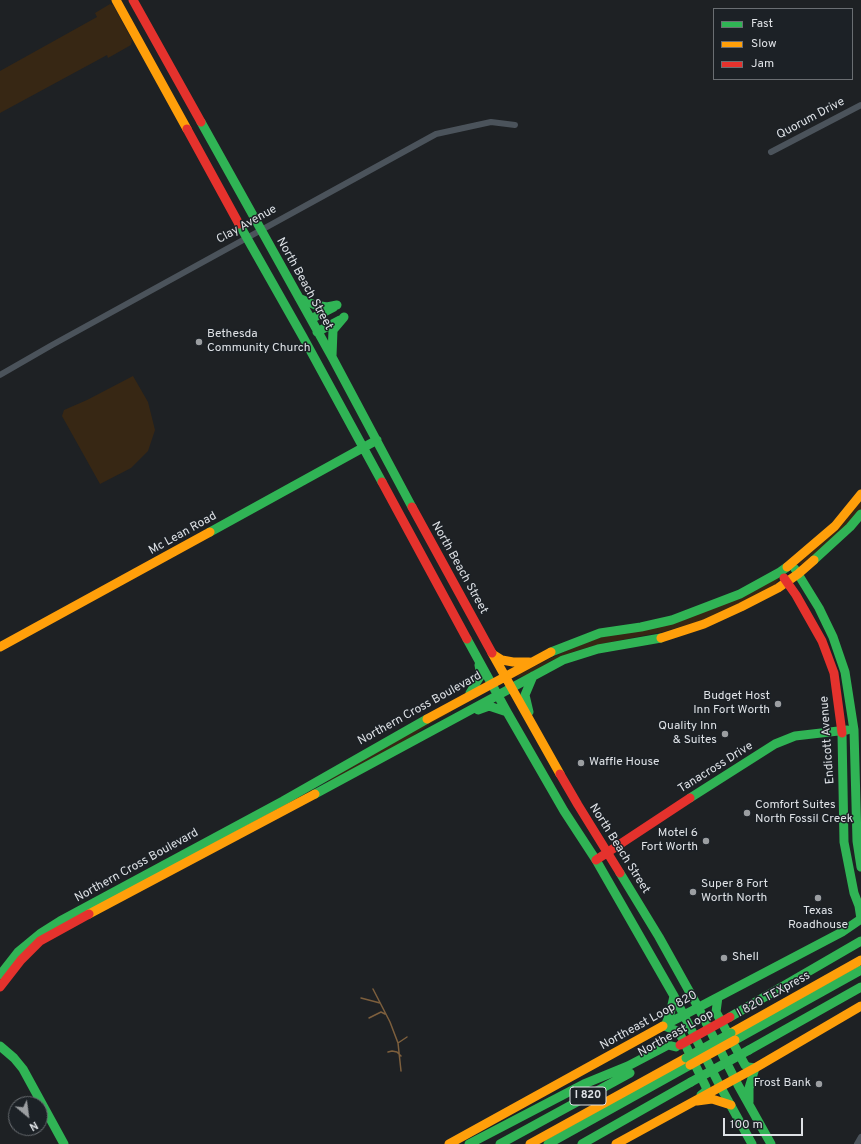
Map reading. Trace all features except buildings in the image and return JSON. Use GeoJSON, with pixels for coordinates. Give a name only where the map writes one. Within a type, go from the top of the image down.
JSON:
{"type":"FeatureCollection","features":[{"type":"Feature","properties":{"kind":"main road"},"geometry":{"type":"LineString","coordinates":[[116,0],[303,337],[497,695],[564,811],[596,860],[674,996],[720,1086],[752,1144]]}},
{"type":"Feature","properties":{"kind":"main road","name":"North Beach Street"},"geometry":{"type":"LineString","coordinates":[[133,0],[332,357],[505,676],[578,805],[659,937],[698,1007],[770,1144]]}},
{"type":"Feature","properties":{"kind":"main road"},"geometry":{"type":"LineString","coordinates":[[298,297],[315,305],[327,307],[338,305],[311,319]]}},
{"type":"Feature","properties":{"kind":"main road"},"geometry":{"type":"LineString","coordinates":[[317,332],[344,317],[333,330],[332,357]]}},
{"type":"Feature","properties":{"kind":"main road","name":"Mc Lean Road"},"geometry":{"type":"LineString","coordinates":[[0,648],[377,440]]}},
{"type":"Feature","properties":{"kind":"main road","name":"Northern Cross Boulevard"},"geometry":{"type":"LineString","coordinates":[[0,987],[21,960],[40,941],[51,934],[274,810],[491,683],[566,645],[600,633],[641,627],[672,620],[740,594],[780,572],[835,526],[861,494]]}},
{"type":"Feature","properties":{"kind":"main road","name":"Northern Cross Boulevard"},"geometry":{"type":"LineString","coordinates":[[0,974],[18,952],[41,933],[141,876],[274,810],[563,660],[598,648],[659,638],[704,624],[741,607],[787,582],[798,574],[825,551],[861,514]]}},
{"type":"Feature","properties":{"kind":"main road","name":"Endicott Avenue"},"geometry":{"type":"LineString","coordinates":[[791,563],[819,608],[841,656],[857,729],[856,841],[861,867]]}},
{"type":"Feature","properties":{"kind":"main road","name":"Endicott Avenue"},"geometry":{"type":"LineString","coordinates":[[780,572],[811,620],[822,641],[829,657],[836,685],[842,731],[844,842],[854,893],[860,906],[861,919]]}},
{"type":"Feature","properties":{"kind":"main road"},"geometry":{"type":"LineString","coordinates":[[493,654],[502,660],[513,662],[523,663],[534,661]]}},
{"type":"Feature","properties":{"kind":"main road"},"geometry":{"type":"LineString","coordinates":[[468,696],[475,687],[481,675],[479,660]]}},
{"type":"Feature","properties":{"kind":"main road"},"geometry":{"type":"LineString","coordinates":[[533,676],[525,695],[535,728]]}},
{"type":"Feature","properties":{"kind":"main road"},"geometry":{"type":"LineString","coordinates":[[467,711],[478,710],[489,706],[507,712]]}},
{"type":"Feature","properties":{"kind":"main road","name":"Tanacross Drive"},"geometry":{"type":"LineString","coordinates":[[596,860],[775,744],[795,736],[857,729]]}},
{"type":"Feature","properties":{"kind":"main road"},"geometry":{"type":"LineString","coordinates":[[844,842],[856,841]]}},
{"type":"Feature","properties":{"kind":"main road","name":"Northeast Loop 820"},"geometry":{"type":"LineString","coordinates":[[449,1144],[666,1026],[698,1007],[842,932],[861,919]]}},
{"type":"Feature","properties":{"kind":"main road","name":"Northeast Loop"},"geometry":{"type":"LineString","coordinates":[[500,1144],[730,1017],[861,941]]}},
{"type":"Feature","properties":{"kind":"main road"},"geometry":{"type":"LineString","coordinates":[[847,968],[861,955]]}},
{"type":"Feature","properties":{"kind":"main road","name":"I 820 TEXpress"},"geometry":{"type":"LineString","coordinates":[[549,1144],[861,960]]}},
{"type":"Feature","properties":{"kind":"main road","name":"I 820 TEXpress"},"geometry":{"type":"LineString","coordinates":[[733,1036],[861,970]]}},
{"type":"Feature","properties":{"kind":"main road"},"geometry":{"type":"LineString","coordinates":[[582,1144],[861,987]]}},
{"type":"Feature","properties":{"kind":"main road"},"geometry":{"type":"LineString","coordinates":[[674,996],[666,1026],[679,1032],[706,1087],[706,1091],[690,1103]]}},
{"type":"Feature","properties":{"kind":"main road"},"geometry":{"type":"LineString","coordinates":[[718,997],[716,1012],[745,1065],[755,1068]]}},
{"type":"Feature","properties":{"kind":"main road"},"geometry":{"type":"LineString","coordinates":[[616,1144],[734,1078],[755,1068],[861,1006]]}},
{"type":"Feature","properties":{"kind":"main road"},"geometry":{"type":"LineString","coordinates":[[469,1144],[584,1084],[628,1066],[668,1045],[678,1046]]}},
{"type":"Feature","properties":{"kind":"main road"},"geometry":{"type":"LineString","coordinates":[[0,1046],[23,1069],[64,1144]]}},
{"type":"Feature","properties":{"kind":"main road","name":"I 820 TEXpress"},"geometry":{"type":"LineString","coordinates":[[530,1144],[688,1062]]}},
{"type":"Feature","properties":{"kind":"main road"},"geometry":{"type":"LineString","coordinates":[[749,1104],[749,1088],[755,1068]]}},
{"type":"Feature","properties":{"kind":"main road"},"geometry":{"type":"LineString","coordinates":[[690,1103],[712,1099],[731,1105]]}},
{"type":"Feature","properties":{"kind":"main road"},"geometry":{"type":"LineString","coordinates":[[595,1144],[633,1121],[642,1110]]}},
{"type":"Feature","properties":{"kind":"street","name":"Quorum Drive"},"geometry":{"type":"LineString","coordinates":[[771,152],[861,105]]}},
{"type":"Feature","properties":{"kind":"street","name":"Clay Avenue"},"geometry":{"type":"LineString","coordinates":[[0,375],[436,134],[491,122],[515,125]]}},
{"type":"Feature","properties":{"kind":"street"},"geometry":{"type":"LineString","coordinates":[[856,1144],[861,1137]]}},
{"type":"Feature","properties":{"kind":"shaded area"},"geometry":{"type":"Polygon","coordinates":[[[110,4],[113,5],[132,40],[131,45],[108,58],[107,55],[0,113],[0,71],[97,17],[95,13],[110,4]]]}},
{"type":"Feature","properties":{"kind":"shaded area"},"geometry":{"type":"Polygon","coordinates":[[[133,376],[148,402],[155,430],[148,451],[131,468],[100,484],[62,416],[64,410],[133,376]]]}},
{"type":"Feature","properties":{"kind":"shaded area"},"geometry":{"type":"Polygon","coordinates":[[[861,498],[861,509],[849,522],[819,551],[800,564],[834,532],[861,498]]]}},
{"type":"Feature","properties":{"kind":"shaded area"},"geometry":{"type":"Polygon","coordinates":[[[778,577],[779,578],[775,584],[756,596],[704,620],[662,632],[596,645],[573,652],[551,661],[527,675],[517,677],[518,675],[551,658],[582,644],[601,637],[661,625],[778,577]]]}},
{"type":"Feature","properties":{"kind":"shaded area"},"geometry":{"type":"Polygon","coordinates":[[[451,709],[451,712],[428,725],[409,739],[324,785],[338,773],[451,709]]]}},
{"type":"Feature","properties":{"kind":"waterway"},"geometry":{"type":"LineString","coordinates":[[373,989],[390,1022],[398,1043],[401,1071]]}},
{"type":"Feature","properties":{"kind":"waterway"},"geometry":{"type":"LineString","coordinates":[[361,998],[380,1003]]}},
{"type":"Feature","properties":{"kind":"waterway"},"geometry":{"type":"LineString","coordinates":[[369,1018],[381,1012],[385,1014]]}},
{"type":"Feature","properties":{"kind":"waterway"},"geometry":{"type":"LineString","coordinates":[[398,1043],[407,1037]]}},
{"type":"Feature","properties":{"kind":"waterway"},"geometry":{"type":"LineString","coordinates":[[388,1052],[397,1052],[401,1056]]}},
{"type":"Feature","properties":{"kind":"traffic: fast"},"geometry":{"type":"LineString","coordinates":[[201,122],[332,357],[412,507]]}},
{"type":"Feature","properties":{"kind":"traffic: fast"},"geometry":{"type":"LineString","coordinates":[[239,224],[382,482]]}},
{"type":"Feature","properties":{"kind":"traffic: fast"},"geometry":{"type":"LineString","coordinates":[[299,298],[315,305],[327,307],[337,305]]}},
{"type":"Feature","properties":{"kind":"traffic: fast"},"geometry":{"type":"LineString","coordinates":[[311,319],[334,307]]}},
{"type":"Feature","properties":{"kind":"traffic: fast"},"geometry":{"type":"LineString","coordinates":[[332,356],[333,330],[344,317]]}},
{"type":"Feature","properties":{"kind":"traffic: fast"},"geometry":{"type":"LineString","coordinates":[[317,332],[340,320]]}},
{"type":"Feature","properties":{"kind":"traffic: fast"},"geometry":{"type":"LineString","coordinates":[[210,532],[377,440]]}},
{"type":"Feature","properties":{"kind":"traffic: fast"},"geometry":{"type":"LineString","coordinates":[[814,560],[850,527],[861,514]]}},
{"type":"Feature","properties":{"kind":"traffic: fast"},"geometry":{"type":"LineString","coordinates":[[551,652],[600,633],[641,627],[672,620],[740,594],[787,567]]}},
{"type":"Feature","properties":{"kind":"traffic: fast"},"geometry":{"type":"LineString","coordinates":[[795,569],[819,608],[833,637],[845,672],[854,730],[857,841],[861,867]]}},
{"type":"Feature","properties":{"kind":"traffic: fast"},"geometry":{"type":"LineString","coordinates":[[315,794],[563,660],[598,649],[661,638]]}},
{"type":"Feature","properties":{"kind":"traffic: fast"},"geometry":{"type":"LineString","coordinates":[[467,639],[564,811],[596,860],[674,996],[720,1086],[752,1144]]}},
{"type":"Feature","properties":{"kind":"traffic: fast"},"geometry":{"type":"LineString","coordinates":[[470,693],[481,675],[479,665]]}},
{"type":"Feature","properties":{"kind":"traffic: fast"},"geometry":{"type":"LineString","coordinates":[[529,712],[525,695],[533,676]]}},
{"type":"Feature","properties":{"kind":"traffic: fast"},"geometry":{"type":"LineString","coordinates":[[478,710],[489,706],[507,712]]}},
{"type":"Feature","properties":{"kind":"traffic: fast"},"geometry":{"type":"LineString","coordinates":[[0,975],[18,952],[41,933],[60,921],[283,801],[427,719]]}},
{"type":"Feature","properties":{"kind":"traffic: fast"},"geometry":{"type":"LineString","coordinates":[[690,798],[775,744],[795,736],[847,730]]}},
{"type":"Feature","properties":{"kind":"traffic: fast"},"geometry":{"type":"LineString","coordinates":[[842,733],[844,842],[854,893],[859,906],[861,919]]}},
{"type":"Feature","properties":{"kind":"traffic: fast"},"geometry":{"type":"LineString","coordinates":[[620,873],[659,937],[771,1144]]}},
{"type":"Feature","properties":{"kind":"traffic: fast"},"geometry":{"type":"LineString","coordinates":[[663,1026],[842,932],[861,919]]}},
{"type":"Feature","properties":{"kind":"traffic: fast"},"geometry":{"type":"LineString","coordinates":[[730,1017],[861,941]]}},
{"type":"Feature","properties":{"kind":"traffic: fast"},"geometry":{"type":"LineString","coordinates":[[735,1040],[861,970]]}},
{"type":"Feature","properties":{"kind":"traffic: fast"},"geometry":{"type":"LineString","coordinates":[[749,1050],[861,987]]}},
{"type":"Feature","properties":{"kind":"traffic: fast"},"geometry":{"type":"LineString","coordinates":[[665,1026],[670,1014],[674,996]]}},
{"type":"Feature","properties":{"kind":"traffic: fast"},"geometry":{"type":"LineString","coordinates":[[718,997],[716,1012],[745,1065],[755,1068],[749,1088],[749,1102]]}},
{"type":"Feature","properties":{"kind":"traffic: fast"},"geometry":{"type":"LineString","coordinates":[[665,1026],[679,1032],[706,1087],[706,1091],[701,1095]]}},
{"type":"Feature","properties":{"kind":"traffic: fast"},"geometry":{"type":"LineString","coordinates":[[686,1058],[731,1033]]}},
{"type":"Feature","properties":{"kind":"traffic: fast"},"geometry":{"type":"LineString","coordinates":[[469,1144],[584,1084],[628,1066],[668,1045],[676,1047]]}},
{"type":"Feature","properties":{"kind":"traffic: fast"},"geometry":{"type":"LineString","coordinates":[[0,1046],[14,1058],[23,1069],[64,1144]]}},
{"type":"Feature","properties":{"kind":"traffic: fast"},"geometry":{"type":"LineString","coordinates":[[691,1082],[749,1050]]}},
{"type":"Feature","properties":{"kind":"traffic: fast"},"geometry":{"type":"LineString","coordinates":[[548,1144],[690,1065]]}},
{"type":"Feature","properties":{"kind":"traffic: fast"},"geometry":{"type":"LineString","coordinates":[[500,1144],[630,1073]]}},
{"type":"Feature","properties":{"kind":"traffic: fast"},"geometry":{"type":"LineString","coordinates":[[582,1144],[691,1082]]}},
{"type":"Feature","properties":{"kind":"traffic: slow"},"geometry":{"type":"LineString","coordinates":[[116,0],[187,129]]}},
{"type":"Feature","properties":{"kind":"traffic: slow"},"geometry":{"type":"LineString","coordinates":[[787,567],[835,526],[861,494]]}},
{"type":"Feature","properties":{"kind":"traffic: slow"},"geometry":{"type":"LineString","coordinates":[[0,647],[210,532]]}},
{"type":"Feature","properties":{"kind":"traffic: slow"},"geometry":{"type":"LineString","coordinates":[[661,638],[704,624],[741,607],[778,588],[798,574],[814,560]]}},
{"type":"Feature","properties":{"kind":"traffic: slow"},"geometry":{"type":"LineString","coordinates":[[427,719],[551,652]]}},
{"type":"Feature","properties":{"kind":"traffic: slow"},"geometry":{"type":"LineString","coordinates":[[492,653],[560,774]]}},
{"type":"Feature","properties":{"kind":"traffic: slow"},"geometry":{"type":"LineString","coordinates":[[494,655],[502,660],[529,662]]}},
{"type":"Feature","properties":{"kind":"traffic: slow"},"geometry":{"type":"LineString","coordinates":[[89,914],[315,794]]}},
{"type":"Feature","properties":{"kind":"traffic: slow"},"geometry":{"type":"LineString","coordinates":[[731,1033],[861,960]]}},
{"type":"Feature","properties":{"kind":"traffic: slow"},"geometry":{"type":"LineString","coordinates":[[616,1144],[755,1068],[861,1006]]}},
{"type":"Feature","properties":{"kind":"traffic: slow"},"geometry":{"type":"LineString","coordinates":[[449,1144],[663,1026]]}},
{"type":"Feature","properties":{"kind":"traffic: slow"},"geometry":{"type":"LineString","coordinates":[[690,1065],[735,1040]]}},
{"type":"Feature","properties":{"kind":"traffic: slow"},"geometry":{"type":"LineString","coordinates":[[530,1144],[686,1058]]}},
{"type":"Feature","properties":{"kind":"traffic: slow"},"geometry":{"type":"LineString","coordinates":[[697,1101],[712,1099],[731,1105]]}},
{"type":"Feature","properties":{"kind":"traffic: jam"},"geometry":{"type":"LineString","coordinates":[[133,0],[201,122]]}},
{"type":"Feature","properties":{"kind":"traffic: jam"},"geometry":{"type":"LineString","coordinates":[[187,129],[239,224]]}},
{"type":"Feature","properties":{"kind":"traffic: jam"},"geometry":{"type":"LineString","coordinates":[[382,482],[467,639]]}},
{"type":"Feature","properties":{"kind":"traffic: jam"},"geometry":{"type":"LineString","coordinates":[[412,507],[492,653]]}},
{"type":"Feature","properties":{"kind":"traffic: jam"},"geometry":{"type":"LineString","coordinates":[[784,578],[796,595],[822,641],[834,673],[842,733]]}},
{"type":"Feature","properties":{"kind":"traffic: jam"},"geometry":{"type":"LineString","coordinates":[[560,774],[620,873]]}},
{"type":"Feature","properties":{"kind":"traffic: jam"},"geometry":{"type":"LineString","coordinates":[[596,860],[690,798]]}},
{"type":"Feature","properties":{"kind":"traffic: jam"},"geometry":{"type":"LineString","coordinates":[[0,987],[21,960],[40,941],[89,914]]}},
{"type":"Feature","properties":{"kind":"traffic: jam"},"geometry":{"type":"LineString","coordinates":[[680,1045],[730,1017]]}},
{"type":"Feature","properties":{"kind":"place","name":"Bethesda Community Church"},"geometry":{"type":"Point","coordinates":[199,342]}},
{"type":"Feature","properties":{"kind":"place","name":"Budget Host Inn Fort Worth"},"geometry":{"type":"Point","coordinates":[778,704]}},
{"type":"Feature","properties":{"kind":"place","name":"Quality Inn & Suites"},"geometry":{"type":"Point","coordinates":[725,734]}},
{"type":"Feature","properties":{"kind":"place","name":"Waffle House"},"geometry":{"type":"Point","coordinates":[581,763]}},
{"type":"Feature","properties":{"kind":"place","name":"Comfort Suites North Fossil Creek"},"geometry":{"type":"Point","coordinates":[747,813]}},
{"type":"Feature","properties":{"kind":"place","name":"Motel 6 Fort Worth"},"geometry":{"type":"Point","coordinates":[706,841]}},
{"type":"Feature","properties":{"kind":"place","name":"Super 8 Fort Worth North"},"geometry":{"type":"Point","coordinates":[693,892]}},
{"type":"Feature","properties":{"kind":"place","name":"Texas Roadhouse"},"geometry":{"type":"Point","coordinates":[818,898]}},
{"type":"Feature","properties":{"kind":"place","name":"Shell"},"geometry":{"type":"Point","coordinates":[724,958]}},
{"type":"Feature","properties":{"kind":"place","name":"Frost Bank"},"geometry":{"type":"Point","coordinates":[819,1084]}}]}
